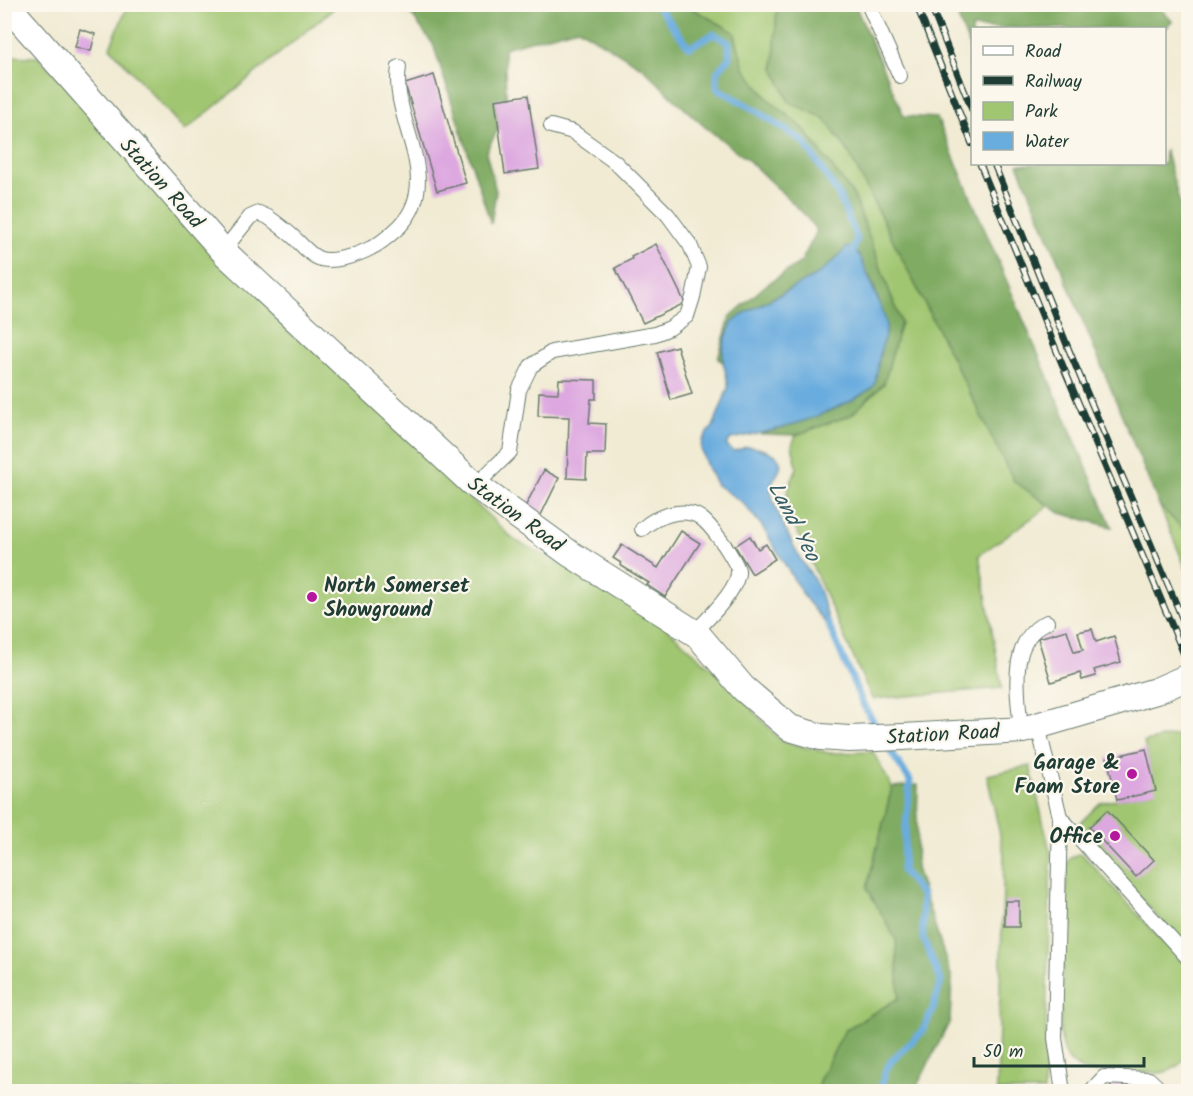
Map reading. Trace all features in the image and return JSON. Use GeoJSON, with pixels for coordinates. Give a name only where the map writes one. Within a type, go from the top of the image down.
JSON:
{"type":"FeatureCollection","features":[{"type":"Feature","properties":{"kind":"street","name":"Station Road"},"geometry":{"type":"LineString","coordinates":[[6,4],[223,251],[476,486],[569,553],[698,635],[743,688],[790,728],[821,737],[849,739],[1030,728],[1156,691],[1188,676]]}},
{"type":"Feature","properties":{"kind":"lane"},"geometry":{"type":"LineString","coordinates":[[868,4],[900,76]]}},
{"type":"Feature","properties":{"kind":"lane"},"geometry":{"type":"LineString","coordinates":[[223,251],[250,217],[259,213],[290,234],[317,258],[328,260],[344,258],[371,249],[391,235],[408,217],[419,185],[414,149],[399,97],[399,67]]}},
{"type":"Feature","properties":{"kind":"lane"},"geometry":{"type":"LineString","coordinates":[[476,486],[510,452],[519,390],[531,366],[552,352],[655,334],[670,328],[687,316],[693,297],[699,267],[690,244],[668,215],[615,162],[573,132],[551,126]]}},
{"type":"Feature","properties":{"kind":"lane"},"geometry":{"type":"LineString","coordinates":[[642,529],[647,524],[669,514],[686,512],[701,518],[727,548],[738,570],[735,583],[728,595],[694,633]]}},
{"type":"Feature","properties":{"kind":"lane"},"geometry":{"type":"LineString","coordinates":[[1047,622],[1028,635],[1019,659],[1018,690],[1060,817],[1055,1038],[1063,1092]]}},
{"type":"Feature","properties":{"kind":"lane"},"geometry":{"type":"LineString","coordinates":[[1060,817],[1188,958]]}},
{"type":"Feature","properties":{"kind":"lane"},"geometry":{"type":"LineString","coordinates":[[1090,1092],[1104,1077],[1149,1079],[1163,1092]]}},
{"type":"Feature","properties":{"kind":"green space"},"geometry":{"type":"Polygon","coordinates":[[[128,5],[338,5],[185,131],[110,47],[128,5]]]}},
{"type":"Feature","properties":{"kind":"green space"},"geometry":{"type":"Polygon","coordinates":[[[404,5],[686,5],[734,32],[744,68],[767,98],[803,128],[854,196],[901,322],[884,383],[851,415],[796,435],[760,434],[833,410],[875,383],[886,331],[884,315],[870,276],[842,252],[817,275],[755,307],[732,323],[725,340],[723,362],[718,359],[730,317],[766,285],[801,262],[817,231],[804,214],[748,160],[705,127],[643,68],[578,28],[504,48],[507,112],[486,152],[496,191],[491,224],[433,44],[404,5]]]}},
{"type":"Feature","properties":{"kind":"green space"},"geometry":{"type":"Polygon","coordinates":[[[686,5],[777,5],[774,68],[789,102],[824,118],[848,151],[1014,481],[1049,506],[979,555],[1002,688],[872,699],[784,502],[797,467],[792,445],[796,435],[851,415],[884,384],[901,322],[854,196],[803,128],[767,98],[744,68],[734,32],[686,5]]]}},
{"type":"Feature","properties":{"kind":"green space"},"geometry":{"type":"Polygon","coordinates":[[[777,5],[855,5],[904,116],[937,118],[1112,527],[1060,513],[1014,481],[848,151],[824,118],[789,102],[774,68],[777,5]]]}},
{"type":"Feature","properties":{"kind":"green space"},"geometry":{"type":"Polygon","coordinates":[[[953,5],[1157,5],[1172,21],[1166,28],[971,27],[971,50],[953,5]]]}},
{"type":"Feature","properties":{"kind":"green space","name":"North Somerset Showground"},"geometry":{"type":"Polygon","coordinates":[[[5,56],[38,57],[426,456],[514,540],[576,571],[661,623],[727,682],[781,741],[829,753],[873,752],[892,787],[867,888],[896,940],[899,998],[845,1030],[819,1081],[818,1091],[5,1092],[5,56]]]}},
{"type":"Feature","properties":{"kind":"green space"},"geometry":{"type":"Polygon","coordinates":[[[1166,153],[1180,204],[1188,216],[1188,534],[1159,505],[1018,165],[1166,165],[1166,153]]]}},
{"type":"Feature","properties":{"kind":"green space"},"geometry":{"type":"Polygon","coordinates":[[[1159,505],[1188,534],[1188,573],[1159,505]]]}},
{"type":"Feature","properties":{"kind":"green space"},"geometry":{"type":"Polygon","coordinates":[[[1177,735],[1188,772],[1188,951],[1079,829],[1081,822],[1100,803],[1155,791],[1144,742],[1177,735]]]}},
{"type":"Feature","properties":{"kind":"green space"},"geometry":{"type":"Polygon","coordinates":[[[1030,766],[1051,855],[1044,1091],[997,1091],[1004,854],[987,775],[1030,766]]]}},
{"type":"Feature","properties":{"kind":"green space"},"geometry":{"type":"Polygon","coordinates":[[[918,785],[916,868],[952,979],[950,1021],[917,1086],[935,1091],[818,1091],[819,1081],[845,1030],[899,998],[896,940],[867,888],[892,787],[918,785]]]}},
{"type":"Feature","properties":{"kind":"green space"},"geometry":{"type":"Polygon","coordinates":[[[1082,854],[1182,962],[1188,974],[1188,1051],[1182,1062],[1173,1069],[1161,1073],[1087,1072],[1074,1065],[1064,1052],[1060,1032],[1067,865],[1070,858],[1082,854]]]}},
{"type":"Feature","properties":{"kind":"water"},"geometry":{"type":"Polygon","coordinates":[[[847,247],[860,256],[886,324],[875,384],[851,401],[815,417],[783,428],[731,439],[726,445],[733,451],[746,447],[759,449],[779,459],[780,467],[771,488],[774,502],[794,547],[816,583],[832,631],[805,598],[762,526],[743,503],[717,485],[707,467],[701,449],[702,441],[713,427],[728,388],[723,350],[732,323],[745,313],[817,275],[847,247]]]}},
{"type":"Feature","properties":{"kind":"building"},"geometry":{"type":"Polygon","coordinates":[[[80,29],[95,34],[91,51],[75,47],[80,29]]]}},
{"type":"Feature","properties":{"kind":"building"},"geometry":{"type":"Polygon","coordinates":[[[434,75],[466,183],[437,191],[405,84],[434,75]]]}},
{"type":"Feature","properties":{"kind":"building"},"geometry":{"type":"Polygon","coordinates":[[[528,95],[539,169],[505,174],[495,100],[528,95]]]}},
{"type":"Feature","properties":{"kind":"building"},"geometry":{"type":"Polygon","coordinates":[[[656,244],[685,303],[643,323],[615,268],[656,244]]]}},
{"type":"Feature","properties":{"kind":"building"},"geometry":{"type":"Polygon","coordinates":[[[677,346],[692,394],[671,400],[657,352],[677,346]]]}},
{"type":"Feature","properties":{"kind":"building"},"geometry":{"type":"Polygon","coordinates":[[[559,379],[596,380],[596,399],[591,399],[589,423],[606,424],[605,454],[587,454],[586,479],[567,478],[569,417],[538,416],[539,392],[558,393],[559,379]]]}},
{"type":"Feature","properties":{"kind":"building"},"geometry":{"type":"Polygon","coordinates":[[[544,470],[559,478],[540,517],[524,509],[544,470]]]}},
{"type":"Feature","properties":{"kind":"building"},"geometry":{"type":"Polygon","coordinates":[[[681,531],[700,543],[665,597],[613,558],[622,545],[658,568],[681,531]]]}},
{"type":"Feature","properties":{"kind":"building"},"geometry":{"type":"Polygon","coordinates":[[[750,536],[758,549],[766,544],[775,559],[752,574],[735,546],[750,536]]]}},
{"type":"Feature","properties":{"kind":"building"},"geometry":{"type":"Polygon","coordinates":[[[1092,629],[1096,642],[1114,636],[1121,662],[1094,670],[1096,676],[1082,680],[1080,673],[1051,682],[1038,638],[1067,630],[1074,652],[1083,650],[1078,632],[1092,629]]]}},
{"type":"Feature","properties":{"kind":"building","name":"Garage & Foam Store"},"geometry":{"type":"Polygon","coordinates":[[[1146,749],[1156,791],[1117,800],[1107,758],[1146,749]]]}},
{"type":"Feature","properties":{"kind":"building","name":"Office"},"geometry":{"type":"Polygon","coordinates":[[[1107,810],[1154,860],[1136,877],[1089,827],[1107,810]]]}},
{"type":"Feature","properties":{"kind":"building"},"geometry":{"type":"Polygon","coordinates":[[[1005,901],[1019,901],[1019,927],[1005,927],[1005,901]]]}},
{"type":"Feature","properties":{"kind":"building"},"geometry":{"type":"Polygon","coordinates":[[[1111,1072],[1138,1072],[1137,1092],[1111,1092],[1111,1072]]]}},
{"type":"Feature","properties":{"kind":"waterway","name":"Land Yeo"},"geometry":{"type":"LineString","coordinates":[[656,4],[689,47],[714,34],[729,43],[729,58],[717,72],[717,88],[804,142],[838,194],[857,239],[851,257]]}},
{"type":"Feature","properties":{"kind":"waterway","name":"Land Yeo"},"geometry":{"type":"LineString","coordinates":[[828,623],[863,704],[879,732]]}},
{"type":"Feature","properties":{"kind":"waterway","name":"Land Yeo"},"geometry":{"type":"LineString","coordinates":[[883,1092],[881,1087],[885,1072],[892,1060],[922,1032],[933,1009],[941,981],[923,938],[922,895],[902,870],[910,780],[886,745]]}},
{"type":"Feature","properties":{"kind":"railway"},"geometry":{"type":"LineString","coordinates":[[916,4],[971,142]]}},
{"type":"Feature","properties":{"kind":"railway"},"geometry":{"type":"LineString","coordinates":[[930,4],[971,107]]}},
{"type":"Feature","properties":{"kind":"railway"},"geometry":{"type":"LineString","coordinates":[[980,165],[1188,664]]}},
{"type":"Feature","properties":{"kind":"railway"},"geometry":{"type":"LineString","coordinates":[[994,165],[1071,355],[1188,632]]}},
{"type":"Feature","properties":{"kind":"place","name":"North Somerset Showground"},"geometry":{"type":"Point","coordinates":[312,597]}},
{"type":"Feature","properties":{"kind":"place","name":"Garage & Foam Store"},"geometry":{"type":"Point","coordinates":[1132,774]}},
{"type":"Feature","properties":{"kind":"place","name":"Office"},"geometry":{"type":"Point","coordinates":[1115,836]}}]}
